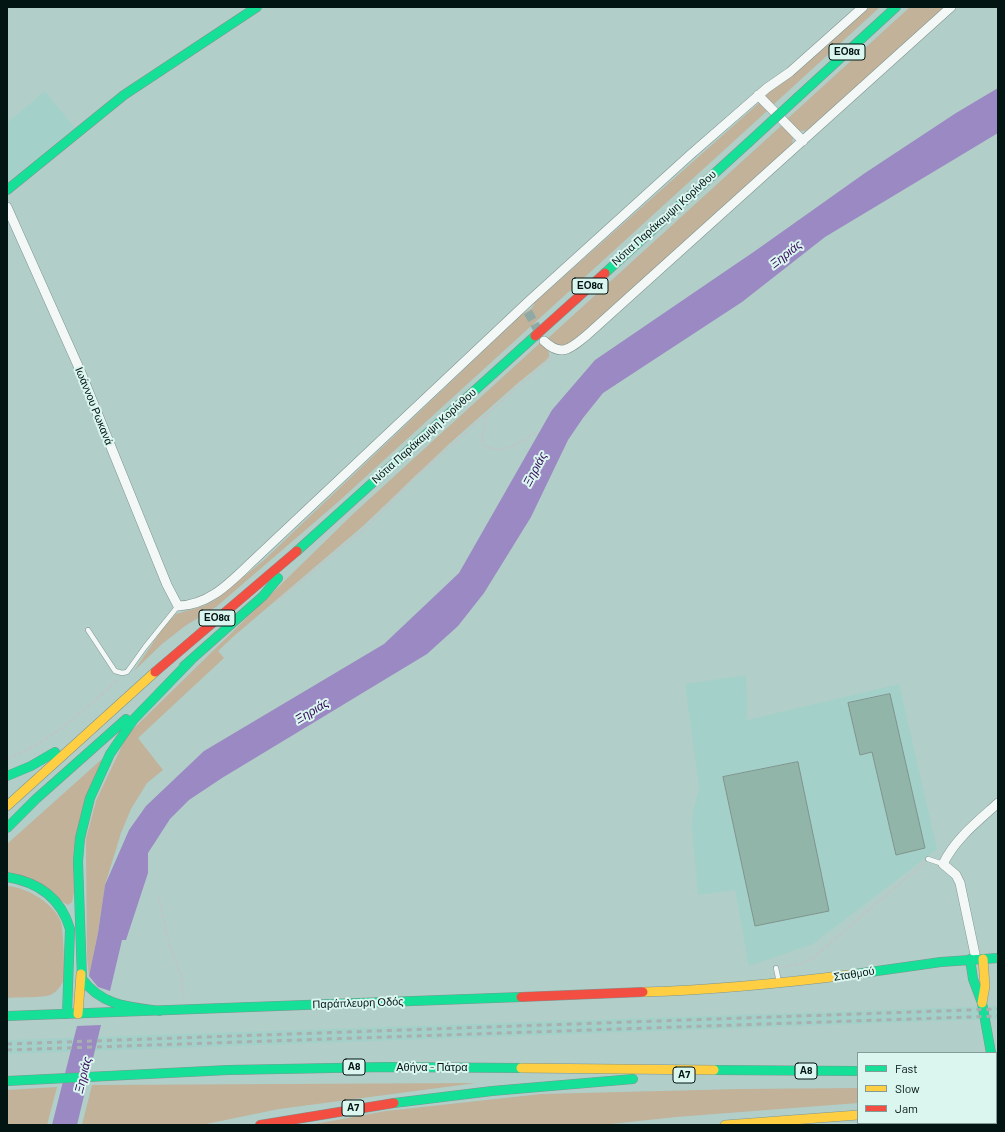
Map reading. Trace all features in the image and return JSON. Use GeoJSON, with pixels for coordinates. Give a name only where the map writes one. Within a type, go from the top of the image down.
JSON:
{"type":"FeatureCollection","features":[{"type":"Feature","properties":{"kind":"main road"},"geometry":{"type":"LineString","coordinates":[[7,190],[124,95],[257,7]]}},
{"type":"Feature","properties":{"kind":"main road","name":"Νότια Παράκαμψη Κορίνθου"},"geometry":{"type":"LineString","coordinates":[[128,696],[183,647],[308,542],[896,7]]}},
{"type":"Feature","properties":{"kind":"main road","name":"Νότια Παράκαμψη Κορίνθου"},"geometry":{"type":"LineString","coordinates":[[192,659],[263,596],[308,542]]}},
{"type":"Feature","properties":{"kind":"main road"},"geometry":{"type":"LineString","coordinates":[[7,828],[36,799],[192,659]]}},
{"type":"Feature","properties":{"kind":"main road"},"geometry":{"type":"LineString","coordinates":[[160,1011],[120,1005],[98,997],[86,986],[82,979],[78,861],[80,838],[90,798],[110,754],[134,719],[192,659]]}},
{"type":"Feature","properties":{"kind":"main road"},"geometry":{"type":"LineString","coordinates":[[7,776],[52,754],[128,696]]}},
{"type":"Feature","properties":{"kind":"main road"},"geometry":{"type":"LineString","coordinates":[[7,806],[128,696]]}},
{"type":"Feature","properties":{"kind":"main road"},"geometry":{"type":"LineString","coordinates":[[7,877],[29,882],[45,891],[59,903],[69,920],[67,1014]]}},
{"type":"Feature","properties":{"kind":"main road","name":"Σταθμού"},"geometry":{"type":"LineString","coordinates":[[709,990],[779,984],[898,967],[998,958]]}},
{"type":"Feature","properties":{"kind":"main road"},"geometry":{"type":"LineString","coordinates":[[976,959],[974,983],[982,1003],[991,1052]]}},
{"type":"Feature","properties":{"kind":"main road"},"geometry":{"type":"LineString","coordinates":[[78,1014],[82,968]]}},
{"type":"Feature","properties":{"kind":"main road","name":"Παράπλευρη Οδός"},"geometry":{"type":"LineString","coordinates":[[7,1016],[709,990]]}},
{"type":"Feature","properties":{"kind":"main road","name":"Αθήνα - Πάτρα"},"geometry":{"type":"LineString","coordinates":[[7,1081],[228,1070],[385,1067],[857,1071]]}},
{"type":"Feature","properties":{"kind":"main road","name":"Α7"},"geometry":{"type":"LineString","coordinates":[[260,1125],[381,1104],[447,1096],[599,1081],[755,1071]]}},
{"type":"Feature","properties":{"kind":"main road"},"geometry":{"type":"LineString","coordinates":[[725,1125],[857,1115]]}},
{"type":"Feature","properties":{"kind":"street"},"geometry":{"type":"LineString","coordinates":[[178,606],[201,603],[213,596],[257,558],[529,301],[758,95],[790,72],[863,7]]}},
{"type":"Feature","properties":{"kind":"street"},"geometry":{"type":"LineString","coordinates":[[544,341],[557,350],[571,348],[588,335],[951,7]]}},
{"type":"Feature","properties":{"kind":"street"},"geometry":{"type":"LineString","coordinates":[[758,95],[803,141]]}},
{"type":"Feature","properties":{"kind":"street","name":"Ιωάννου Ρωκανά"},"geometry":{"type":"LineString","coordinates":[[7,206],[79,368],[166,585],[178,606]]}},
{"type":"Feature","properties":{"kind":"street"},"geometry":{"type":"LineString","coordinates":[[528,312],[529,301]]}},
{"type":"Feature","properties":{"kind":"street"},"geometry":{"type":"LineString","coordinates":[[976,959],[960,883],[956,875],[943,864],[949,852],[964,834],[998,803]]}},
{"type":"Feature","properties":{"kind":"lane"},"geometry":{"type":"LineString","coordinates":[[88,630],[115,670],[122,673],[127,672],[132,668],[145,647],[178,606]]}},
{"type":"Feature","properties":{"kind":"lane"},"geometry":{"type":"LineString","coordinates":[[928,859],[943,864]]}},
{"type":"Feature","properties":{"kind":"lane"},"geometry":{"type":"LineString","coordinates":[[776,968],[779,984]]}},
{"type":"Feature","properties":{"kind":"path"},"geometry":{"type":"LineString","coordinates":[[271,607],[365,528],[414,478],[548,362],[557,350]]}},
{"type":"Feature","properties":{"kind":"path"},"geometry":{"type":"LineString","coordinates":[[487,414],[482,440],[483,445],[487,448],[511,448],[537,431]]}},
{"type":"Feature","properties":{"kind":"path"},"geometry":{"type":"LineString","coordinates":[[7,759],[25,752],[73,721],[119,679],[122,673]]}},
{"type":"Feature","properties":{"kind":"path"},"geometry":{"type":"LineString","coordinates":[[776,968],[804,963],[813,958],[928,859]]}},
{"type":"Feature","properties":{"kind":"path"},"geometry":{"type":"LineString","coordinates":[[158,896],[169,944],[181,976],[185,1010]]}},
{"type":"Feature","properties":{"kind":"shaded area"},"geometry":{"type":"Polygon","coordinates":[[[869,7],[880,7],[773,105],[765,96],[772,89],[792,76],[869,7]]]}},
{"type":"Feature","properties":{"kind":"shaded area"},"geometry":{"type":"Polygon","coordinates":[[[910,7],[944,7],[812,129],[804,131],[798,130],[786,120],[910,7]]]}},
{"type":"Feature","properties":{"kind":"shaded area"},"geometry":{"type":"Polygon","coordinates":[[[45,91],[75,128],[7,182],[7,123],[45,91]]]}},
{"type":"Feature","properties":{"kind":"shaded area"},"geometry":{"type":"Polygon","coordinates":[[[759,103],[767,111],[338,502],[216,607],[185,626],[162,644],[134,671],[163,628],[176,614],[203,606],[215,600],[263,561],[520,316],[532,308],[535,302],[759,103]]]}},
{"type":"Feature","properties":{"kind":"shaded area"},"geometry":{"type":"Polygon","coordinates":[[[782,125],[793,138],[792,144],[570,345],[557,347],[546,340],[782,125]]]}},
{"type":"Feature","properties":{"kind":"shaded area"},"geometry":{"type":"Polygon","coordinates":[[[541,342],[549,352],[549,357],[545,361],[449,444],[363,526],[234,636],[218,651],[224,658],[138,738],[163,770],[147,783],[131,809],[121,833],[105,885],[98,933],[89,976],[87,957],[86,839],[96,801],[127,735],[353,514],[541,342]]]}},
{"type":"Feature","properties":{"kind":"shaded area"},"geometry":{"type":"Polygon","coordinates":[[[746,675],[747,720],[899,684],[937,849],[813,944],[749,966],[735,890],[698,895],[692,828],[693,812],[699,788],[685,684],[746,675]]]}},
{"type":"Feature","properties":{"kind":"shaded area"},"geometry":{"type":"Polygon","coordinates":[[[102,759],[72,902],[68,905],[7,871],[7,844],[102,759]]]}},
{"type":"Feature","properties":{"kind":"shaded area"},"geometry":{"type":"Polygon","coordinates":[[[7,886],[22,889],[38,897],[52,908],[61,922],[64,951],[64,980],[58,989],[50,995],[42,997],[7,998],[7,886]]]}},
{"type":"Feature","properties":{"kind":"shaded area"},"geometry":{"type":"Polygon","coordinates":[[[998,1006],[998,1019],[7,1054],[7,1040],[998,1006]]]}},
{"type":"Feature","properties":{"kind":"shaded area"},"geometry":{"type":"Polygon","coordinates":[[[476,1083],[279,1109],[201,1125],[82,1125],[92,1085],[476,1083]]]}},
{"type":"Feature","properties":{"kind":"shaded area"},"geometry":{"type":"Polygon","coordinates":[[[57,1087],[47,1125],[7,1125],[7,1090],[57,1087]]]}},
{"type":"Feature","properties":{"kind":"shaded area"},"geometry":{"type":"Polygon","coordinates":[[[857,1088],[857,1103],[676,1117],[602,1125],[309,1125],[386,1111],[541,1094],[740,1089],[857,1088]]]}},
{"type":"Feature","properties":{"kind":"water","name":"Ξηριάς"},"geometry":{"type":"Polygon","coordinates":[[[998,88],[998,133],[825,237],[742,302],[603,393],[568,440],[531,517],[484,593],[458,626],[427,654],[222,778],[189,800],[170,819],[148,853],[148,873],[126,940],[122,940],[110,991],[98,987],[89,976],[98,933],[105,885],[129,830],[146,806],[204,751],[384,644],[459,573],[552,410],[595,360],[755,251],[865,173],[956,113],[998,88]]]}},
{"type":"Feature","properties":{"kind":"water","name":"Ξηριάς"},"geometry":{"type":"Polygon","coordinates":[[[101,1025],[77,1125],[52,1125],[77,1026],[101,1025]]]}},
{"type":"Feature","properties":{"kind":"building"},"geometry":{"type":"Polygon","coordinates":[[[890,694],[925,848],[896,855],[872,752],[860,755],[848,703],[890,694]]]}},
{"type":"Feature","properties":{"kind":"building"},"geometry":{"type":"Polygon","coordinates":[[[798,762],[829,911],[755,926],[723,777],[798,762]]]}},
{"type":"Feature","properties":{"kind":"tunnel"},"geometry":{"type":"LineString","coordinates":[[528,312],[540,334]]}},
{"type":"Feature","properties":{"kind":"tunnel"},"geometry":{"type":"LineString","coordinates":[[997,1100],[998,1110]]}},
{"type":"Feature","properties":{"kind":"railway"},"geometry":{"type":"LineString","coordinates":[[7,1044],[998,1009]]}},
{"type":"Feature","properties":{"kind":"railway"},"geometry":{"type":"LineString","coordinates":[[7,1050],[998,1016]]}},
{"type":"Feature","properties":{"kind":"traffic: fast"},"geometry":{"type":"LineString","coordinates":[[7,190],[124,95],[257,7]]}},
{"type":"Feature","properties":{"kind":"traffic: fast"},"geometry":{"type":"LineString","coordinates":[[798,97],[896,7]]}},
{"type":"Feature","properties":{"kind":"traffic: fast"},"geometry":{"type":"LineString","coordinates":[[748,143],[798,97]]}},
{"type":"Feature","properties":{"kind":"traffic: fast"},"geometry":{"type":"LineString","coordinates":[[605,273],[748,143]]}},
{"type":"Feature","properties":{"kind":"traffic: fast"},"geometry":{"type":"LineString","coordinates":[[297,551],[535,336]]}},
{"type":"Feature","properties":{"kind":"traffic: fast"},"geometry":{"type":"LineString","coordinates":[[184,666],[263,596],[278,578]]}},
{"type":"Feature","properties":{"kind":"traffic: fast"},"geometry":{"type":"LineString","coordinates":[[160,1011],[117,1004],[107,1000],[98,995],[82,979],[78,861],[80,838],[90,798],[110,754],[134,719],[192,659]]}},
{"type":"Feature","properties":{"kind":"traffic: fast"},"geometry":{"type":"LineString","coordinates":[[7,828],[36,799],[126,719]]}},
{"type":"Feature","properties":{"kind":"traffic: fast"},"geometry":{"type":"LineString","coordinates":[[7,776],[31,766],[55,752]]}},
{"type":"Feature","properties":{"kind":"traffic: fast"},"geometry":{"type":"LineString","coordinates":[[7,877],[29,883],[47,893],[61,908],[66,918],[70,929],[67,1014]]}},
{"type":"Feature","properties":{"kind":"traffic: fast"},"geometry":{"type":"LineString","coordinates":[[856,974],[941,962],[998,958]]}},
{"type":"Feature","properties":{"kind":"traffic: fast"},"geometry":{"type":"LineString","coordinates":[[970,959],[973,979],[982,1003],[991,1052]]}},
{"type":"Feature","properties":{"kind":"traffic: fast"},"geometry":{"type":"LineString","coordinates":[[7,1016],[521,997]]}},
{"type":"Feature","properties":{"kind":"traffic: fast"},"geometry":{"type":"LineString","coordinates":[[7,1081],[228,1070],[385,1067],[521,1068]]}},
{"type":"Feature","properties":{"kind":"traffic: fast"},"geometry":{"type":"LineString","coordinates":[[714,1070],[857,1071]]}},
{"type":"Feature","properties":{"kind":"traffic: fast"},"geometry":{"type":"LineString","coordinates":[[394,1103],[492,1091],[633,1079]]}},
{"type":"Feature","properties":{"kind":"traffic: slow"},"geometry":{"type":"LineString","coordinates":[[7,806],[155,672]]}},
{"type":"Feature","properties":{"kind":"traffic: slow"},"geometry":{"type":"LineString","coordinates":[[982,1003],[985,986],[983,959]]}},
{"type":"Feature","properties":{"kind":"traffic: slow"},"geometry":{"type":"LineString","coordinates":[[78,1014],[81,974]]}},
{"type":"Feature","properties":{"kind":"traffic: slow"},"geometry":{"type":"LineString","coordinates":[[643,992],[750,986],[856,974]]}},
{"type":"Feature","properties":{"kind":"traffic: slow"},"geometry":{"type":"LineString","coordinates":[[521,1068],[714,1070]]}},
{"type":"Feature","properties":{"kind":"traffic: slow"},"geometry":{"type":"LineString","coordinates":[[725,1125],[857,1115]]}},
{"type":"Feature","properties":{"kind":"traffic: jam"},"geometry":{"type":"LineString","coordinates":[[535,336],[605,273]]}},
{"type":"Feature","properties":{"kind":"traffic: jam"},"geometry":{"type":"LineString","coordinates":[[155,672],[297,551]]}},
{"type":"Feature","properties":{"kind":"traffic: jam"},"geometry":{"type":"LineString","coordinates":[[521,997],[643,992]]}},
{"type":"Feature","properties":{"kind":"traffic: jam"},"geometry":{"type":"LineString","coordinates":[[260,1125],[394,1103]]}}]}
